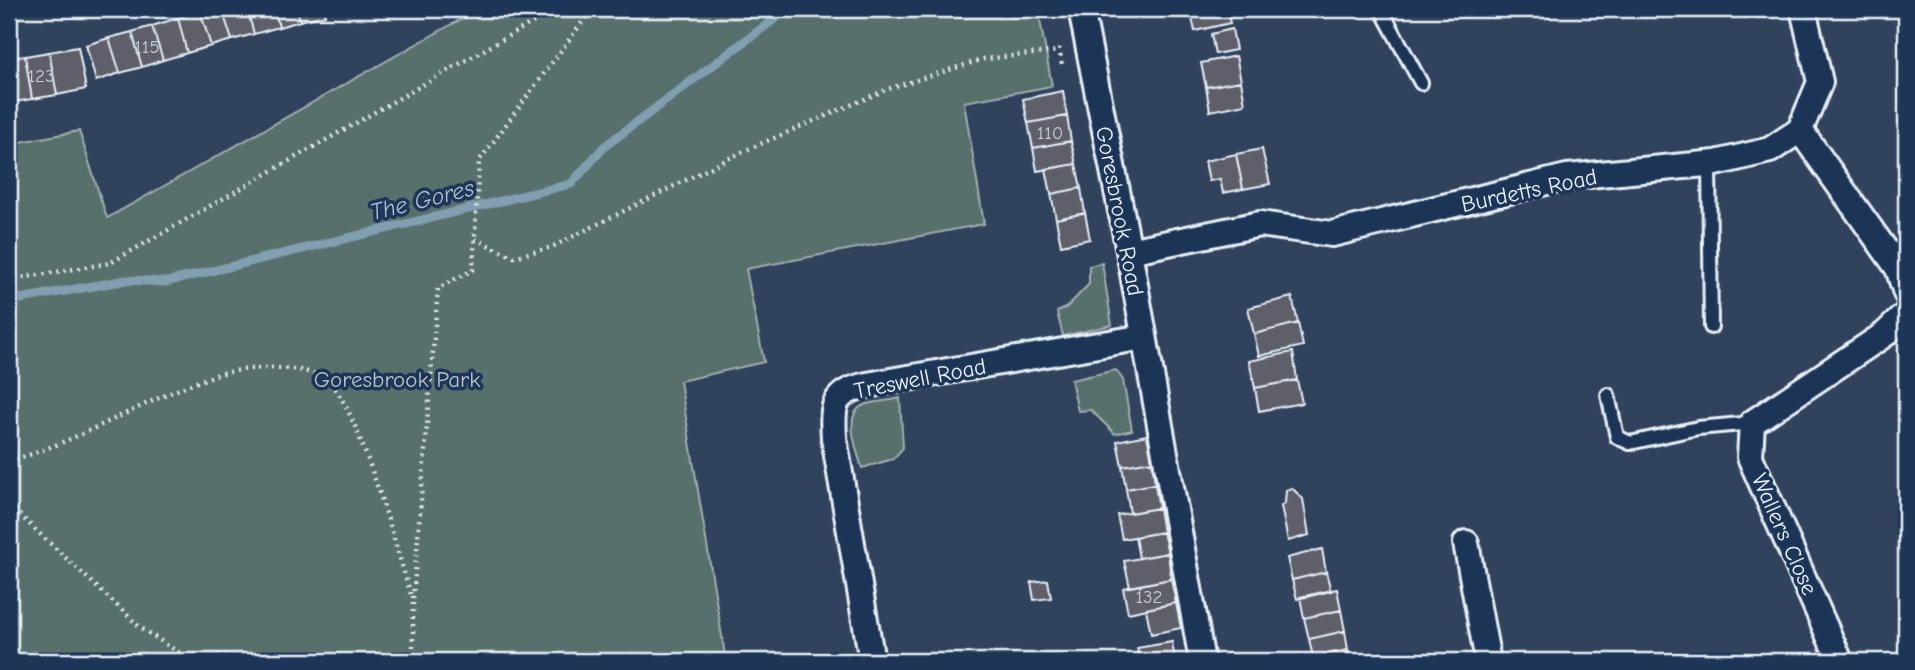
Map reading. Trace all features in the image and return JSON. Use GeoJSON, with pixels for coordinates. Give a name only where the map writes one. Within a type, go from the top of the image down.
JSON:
{"type":"FeatureCollection","features":[{"type":"Feature","properties":{"kind":"street","name":"Goresbrook Road"},"geometry":{"type":"LineString","coordinates":[[1081,9],[1129,251],[1202,661]]}},
{"type":"Feature","properties":{"kind":"street"},"geometry":{"type":"LineString","coordinates":[[1803,9],[1820,82],[1800,130],[1898,268],[1906,293]]}},
{"type":"Feature","properties":{"kind":"street","name":"Burdetts Road"},"geometry":{"type":"LineString","coordinates":[[1129,251],[1260,224],[1332,234],[1567,177],[1709,163],[1770,150],[1800,130]]}},
{"type":"Feature","properties":{"kind":"street"},"geometry":{"type":"LineString","coordinates":[[1752,423],[1885,334],[1906,314]]}},
{"type":"Feature","properties":{"kind":"street","name":"Treswell Road"},"geometry":{"type":"LineString","coordinates":[[872,661],[834,438],[833,416],[836,400],[848,389],[867,384],[1144,337]]}},
{"type":"Feature","properties":{"kind":"street","name":"Wallers Close"},"geometry":{"type":"LineString","coordinates":[[1752,423],[1750,457],[1840,661]]}},
{"type":"Feature","properties":{"kind":"street"},"geometry":{"type":"LineString","coordinates":[[1466,543],[1488,661]]}},
{"type":"Feature","properties":{"kind":"lane"},"geometry":{"type":"LineString","coordinates":[[1381,9],[1421,83]]}},
{"type":"Feature","properties":{"kind":"lane"},"geometry":{"type":"LineString","coordinates":[[1709,163],[1711,327]]}},
{"type":"Feature","properties":{"kind":"lane"},"geometry":{"type":"LineString","coordinates":[[1608,396],[1617,437],[1630,443],[1698,428],[1752,423]]}},
{"type":"Feature","properties":{"kind":"path"},"geometry":{"type":"LineString","coordinates":[[9,279],[110,263],[556,9]]}},
{"type":"Feature","properties":{"kind":"path"},"geometry":{"type":"LineString","coordinates":[[413,661],[413,599],[438,288],[473,270],[480,160],[592,9]]}},
{"type":"Feature","properties":{"kind":"path"},"geometry":{"type":"LineString","coordinates":[[475,237],[514,257],[552,247],[744,151],[888,89],[984,59],[1059,51]]}},
{"type":"Feature","properties":{"kind":"path"},"geometry":{"type":"LineString","coordinates":[[9,461],[42,452],[218,374],[288,366],[329,381],[352,416],[413,599]]}},
{"type":"Feature","properties":{"kind":"path"},"geometry":{"type":"LineString","coordinates":[[9,505],[141,628],[192,661]]}},
{"type":"Feature","properties":{"kind":"green space","name":"Goresbrook Park"},"geometry":{"type":"Polygon","coordinates":[[[479,9],[1038,9],[1052,86],[964,102],[984,224],[746,269],[764,362],[680,381],[726,661],[25,661],[9,652],[9,144],[79,131],[107,218],[479,9]]]}},
{"type":"Feature","properties":{"kind":"green space"},"geometry":{"type":"Polygon","coordinates":[[[1102,263],[1112,325],[1063,336],[1057,312],[1067,307],[1089,284],[1089,266],[1102,263]]]}},
{"type":"Feature","properties":{"kind":"green space"},"geometry":{"type":"Polygon","coordinates":[[[1116,370],[1123,380],[1132,430],[1115,434],[1091,410],[1078,411],[1071,380],[1116,370]]]}},
{"type":"Feature","properties":{"kind":"green space"},"geometry":{"type":"Polygon","coordinates":[[[900,398],[903,448],[893,459],[862,468],[852,426],[856,411],[866,404],[900,398]]]}},
{"type":"Feature","properties":{"kind":"building"},"geometry":{"type":"Polygon","coordinates":[[[222,9],[232,40],[211,46],[200,11],[222,9]]]}},
{"type":"Feature","properties":{"kind":"building"},"geometry":{"type":"Polygon","coordinates":[[[222,9],[247,9],[254,34],[232,40],[222,9]]]}},
{"type":"Feature","properties":{"kind":"building"},"geometry":{"type":"Polygon","coordinates":[[[247,9],[274,9],[279,27],[254,34],[247,9]]]}},
{"type":"Feature","properties":{"kind":"building"},"geometry":{"type":"Polygon","coordinates":[[[274,9],[297,9],[300,21],[279,27],[274,9]]]}},
{"type":"Feature","properties":{"kind":"building"},"geometry":{"type":"Polygon","coordinates":[[[297,9],[324,9],[325,15],[300,21],[297,9]]]}},
{"type":"Feature","properties":{"kind":"building"},"geometry":{"type":"Polygon","coordinates":[[[1227,9],[1230,23],[1195,31],[1190,10],[1227,9]]]}},
{"type":"Feature","properties":{"kind":"building"},"geometry":{"type":"Polygon","coordinates":[[[200,11],[211,46],[187,53],[178,18],[200,11]]]}},
{"type":"Feature","properties":{"kind":"building"},"geometry":{"type":"Polygon","coordinates":[[[178,18],[187,53],[163,60],[152,26],[178,18]]]}},
{"type":"Feature","properties":{"kind":"building"},"geometry":{"type":"Polygon","coordinates":[[[152,26],[163,60],[142,67],[132,32],[152,26]]]}},
{"type":"Feature","properties":{"kind":"building"},"geometry":{"type":"Polygon","coordinates":[[[1232,29],[1236,50],[1215,54],[1211,34],[1232,29]]]}},
{"type":"Feature","properties":{"kind":"building"},"geometry":{"type":"Polygon","coordinates":[[[132,32],[142,67],[120,73],[109,38],[132,32]]]}},
{"type":"Feature","properties":{"kind":"building"},"geometry":{"type":"Polygon","coordinates":[[[109,38],[120,73],[96,81],[86,45],[109,38]]]}},
{"type":"Feature","properties":{"kind":"building"},"geometry":{"type":"Polygon","coordinates":[[[78,47],[86,89],[57,95],[49,52],[78,47]]]}},
{"type":"Feature","properties":{"kind":"building"},"geometry":{"type":"Polygon","coordinates":[[[49,52],[57,95],[32,99],[25,56],[49,52]]]}},
{"type":"Feature","properties":{"kind":"building"},"geometry":{"type":"Polygon","coordinates":[[[25,56],[32,99],[9,103],[9,58],[25,56]]]}},
{"type":"Feature","properties":{"kind":"building"},"geometry":{"type":"Polygon","coordinates":[[[1236,56],[1241,81],[1206,87],[1201,63],[1236,56]]]}},
{"type":"Feature","properties":{"kind":"building"},"geometry":{"type":"Polygon","coordinates":[[[1241,81],[1245,104],[1210,111],[1206,87],[1241,81]]]}},
{"type":"Feature","properties":{"kind":"building"},"geometry":{"type":"Polygon","coordinates":[[[1063,91],[1067,116],[1028,123],[1023,99],[1063,91]]]}},
{"type":"Feature","properties":{"kind":"building"},"geometry":{"type":"Polygon","coordinates":[[[1067,116],[1071,141],[1033,148],[1028,123],[1067,116]]]}},
{"type":"Feature","properties":{"kind":"building"},"geometry":{"type":"Polygon","coordinates":[[[1071,141],[1076,164],[1037,171],[1033,148],[1071,141]]]}},
{"type":"Feature","properties":{"kind":"building"},"geometry":{"type":"Polygon","coordinates":[[[1262,149],[1270,184],[1243,189],[1236,154],[1262,149]]]}},
{"type":"Feature","properties":{"kind":"building"},"geometry":{"type":"Polygon","coordinates":[[[1236,154],[1243,189],[1223,193],[1220,179],[1209,181],[1205,161],[1236,154]]]}},
{"type":"Feature","properties":{"kind":"building"},"geometry":{"type":"Polygon","coordinates":[[[1076,164],[1081,188],[1051,194],[1046,169],[1076,164]]]}},
{"type":"Feature","properties":{"kind":"building"},"geometry":{"type":"Polygon","coordinates":[[[1081,188],[1085,213],[1056,219],[1051,194],[1081,188]]]}},
{"type":"Feature","properties":{"kind":"building"},"geometry":{"type":"Polygon","coordinates":[[[1085,213],[1090,239],[1061,245],[1056,219],[1085,213]]]}},
{"type":"Feature","properties":{"kind":"building"},"geometry":{"type":"Polygon","coordinates":[[[1292,297],[1298,323],[1254,334],[1248,308],[1292,297]]]}},
{"type":"Feature","properties":{"kind":"building"},"geometry":{"type":"Polygon","coordinates":[[[1298,323],[1303,346],[1259,356],[1254,334],[1298,323]]]}},
{"type":"Feature","properties":{"kind":"building"},"geometry":{"type":"Polygon","coordinates":[[[1293,352],[1297,380],[1255,388],[1249,361],[1293,352]]]}},
{"type":"Feature","properties":{"kind":"building"},"geometry":{"type":"Polygon","coordinates":[[[1297,380],[1302,403],[1259,411],[1255,388],[1297,380]]]}},
{"type":"Feature","properties":{"kind":"building"},"geometry":{"type":"Polygon","coordinates":[[[1147,435],[1152,461],[1122,466],[1117,441],[1147,435]]]}},
{"type":"Feature","properties":{"kind":"building"},"geometry":{"type":"Polygon","coordinates":[[[1152,461],[1155,484],[1126,489],[1122,466],[1152,461]]]}},
{"type":"Feature","properties":{"kind":"building"},"geometry":{"type":"Polygon","coordinates":[[[1155,484],[1159,508],[1130,513],[1126,489],[1155,484]]]}},
{"type":"Feature","properties":{"kind":"building"},"geometry":{"type":"Polygon","coordinates":[[[1292,488],[1303,499],[1309,535],[1288,541],[1281,506],[1285,503],[1286,490],[1292,488]]]}},
{"type":"Feature","properties":{"kind":"building"},"geometry":{"type":"Polygon","coordinates":[[[1159,508],[1163,532],[1122,539],[1117,515],[1159,508]]]}},
{"type":"Feature","properties":{"kind":"building"},"geometry":{"type":"Polygon","coordinates":[[[1163,532],[1168,553],[1139,558],[1135,537],[1163,532]]]}},
{"type":"Feature","properties":{"kind":"building"},"geometry":{"type":"Polygon","coordinates":[[[1322,549],[1326,572],[1292,580],[1287,558],[1322,549]]]}},
{"type":"Feature","properties":{"kind":"building"},"geometry":{"type":"Polygon","coordinates":[[[1168,553],[1171,579],[1130,587],[1124,561],[1168,553]]]}},
{"type":"Feature","properties":{"kind":"building"},"geometry":{"type":"Polygon","coordinates":[[[1326,572],[1331,591],[1297,599],[1292,580],[1326,572]]]}},
{"type":"Feature","properties":{"kind":"building"},"geometry":{"type":"Polygon","coordinates":[[[1171,579],[1176,603],[1128,613],[1123,588],[1171,579]]]}},
{"type":"Feature","properties":{"kind":"building"},"geometry":{"type":"Polygon","coordinates":[[[1048,580],[1051,598],[1034,600],[1031,582],[1048,580]]]}},
{"type":"Feature","properties":{"kind":"building"},"geometry":{"type":"Polygon","coordinates":[[[1337,589],[1341,610],[1304,618],[1300,597],[1337,589]]]}},
{"type":"Feature","properties":{"kind":"building"},"geometry":{"type":"Polygon","coordinates":[[[1176,603],[1181,628],[1151,634],[1146,609],[1176,603]]]}},
{"type":"Feature","properties":{"kind":"building"},"geometry":{"type":"Polygon","coordinates":[[[1341,610],[1345,631],[1309,639],[1304,618],[1341,610]]]}},
{"type":"Feature","properties":{"kind":"building"},"geometry":{"type":"Polygon","coordinates":[[[1345,631],[1348,650],[1313,657],[1309,639],[1345,631]]]}},
{"type":"Feature","properties":{"kind":"building"},"geometry":{"type":"Polygon","coordinates":[[[1172,642],[1175,661],[1140,661],[1137,648],[1172,642]]]}},
{"type":"Feature","properties":{"kind":"building"},"geometry":{"type":"Polygon","coordinates":[[[1348,650],[1350,661],[1314,661],[1313,657],[1348,650]]]}},
{"type":"Feature","properties":{"kind":"waterway","name":"The Gores"},"geometry":{"type":"LineString","coordinates":[[9,301],[127,280],[166,282],[571,184],[605,146],[788,9]]}}]}
